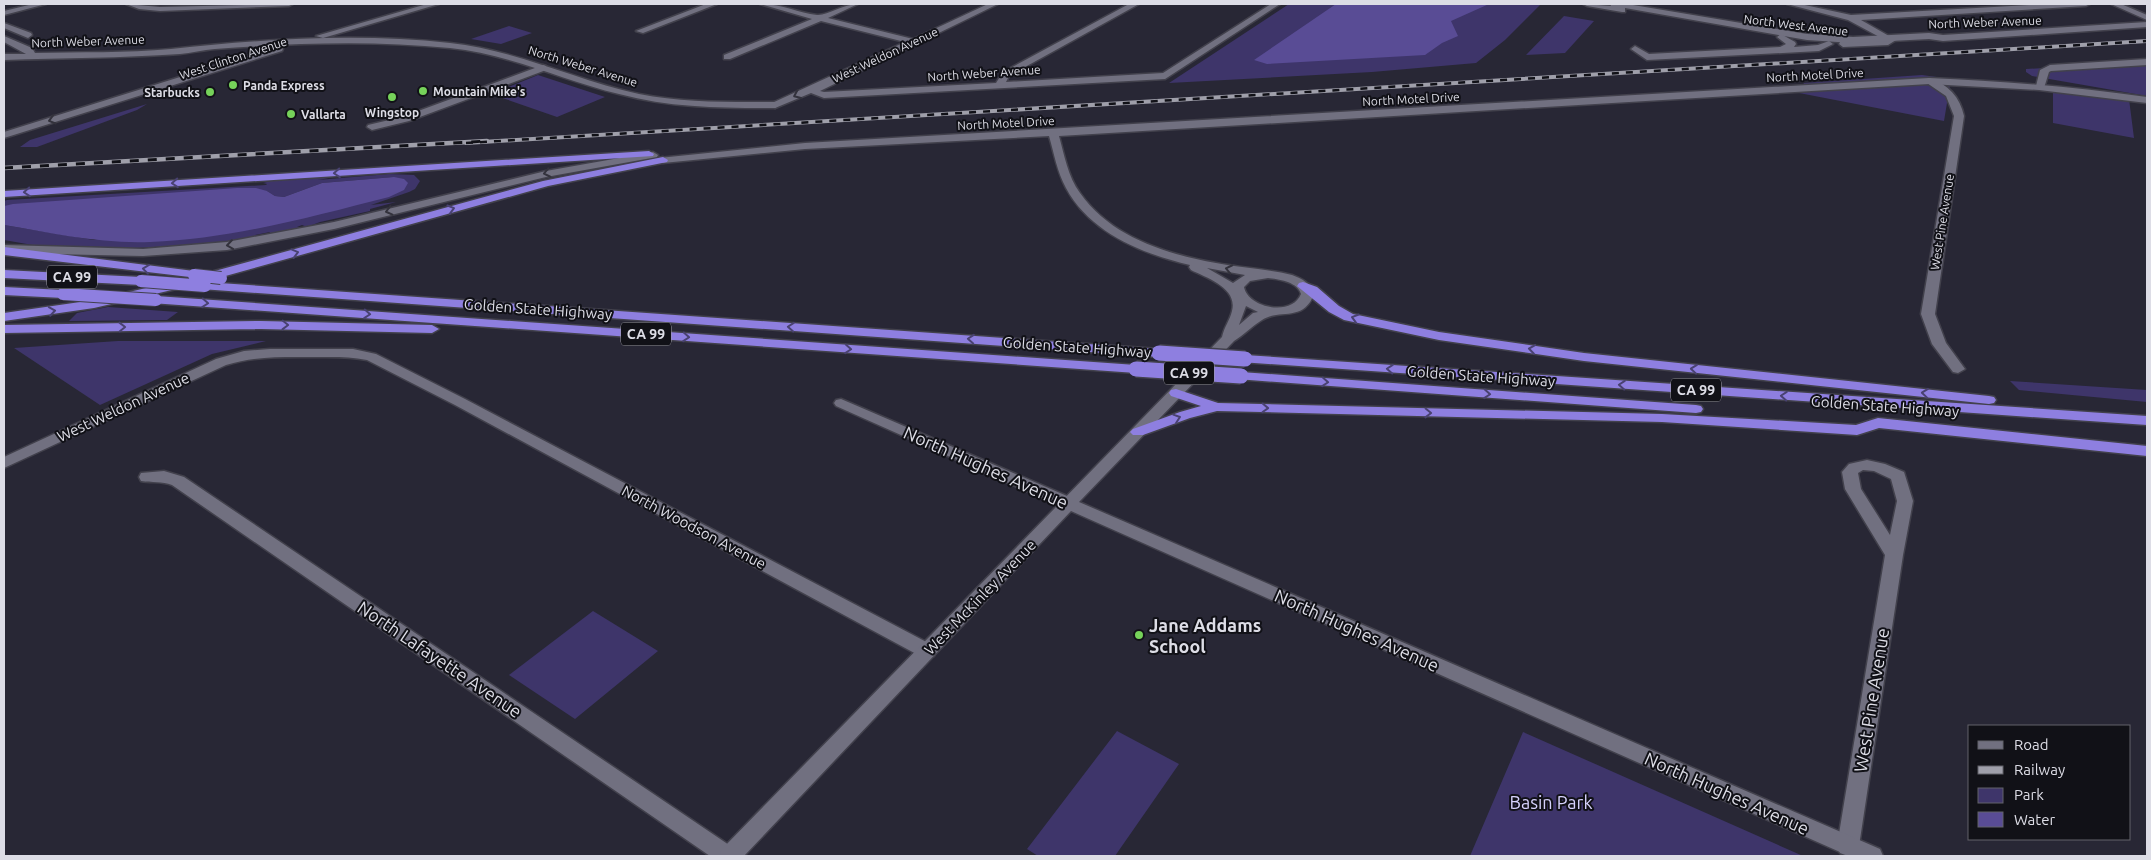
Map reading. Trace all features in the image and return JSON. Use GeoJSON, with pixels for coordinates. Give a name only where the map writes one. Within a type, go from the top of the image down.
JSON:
{"type":"FeatureCollection","features":[{"type":"Feature","properties":{"kind":"highway"},"geometry":{"type":"LineString","coordinates":[[4,194],[664,157]]}},
{"type":"Feature","properties":{"kind":"highway"},"geometry":{"type":"LineString","coordinates":[[4,317],[74,308],[159,289],[537,186],[664,157]]}},
{"type":"Feature","properties":{"kind":"highway"},"geometry":{"type":"LineString","coordinates":[[4,250],[194,275],[340,288],[426,301]]}},
{"type":"Feature","properties":{"kind":"highway","name":"Golden State Highway"},"geometry":{"type":"LineString","coordinates":[[4,274],[141,281],[2147,420]]}},
{"type":"Feature","properties":{"kind":"highway"},"geometry":{"type":"LineString","coordinates":[[1303,286],[1312,290],[1334,309],[1349,316],[1439,336],[1584,357],[2147,420]]}},
{"type":"Feature","properties":{"kind":"highway","name":"Golden State Highway"},"geometry":{"type":"LineString","coordinates":[[4,291],[1241,376],[2147,442]]}},
{"type":"Feature","properties":{"kind":"highway"},"geometry":{"type":"LineString","coordinates":[[4,329],[261,325],[635,334]]}},
{"type":"Feature","properties":{"kind":"highway"},"geometry":{"type":"LineString","coordinates":[[1176,393],[1217,407]]}},
{"type":"Feature","properties":{"kind":"highway"},"geometry":{"type":"LineString","coordinates":[[1138,432],[1185,415],[1217,407],[1662,418],[1857,430],[1878,423],[2147,451]]}},
{"type":"Feature","properties":{"kind":"street"},"geometry":{"type":"LineString","coordinates":[[4,13],[42,4]]}},
{"type":"Feature","properties":{"kind":"street"},"geometry":{"type":"LineString","coordinates":[[130,4],[160,9],[289,4]]}},
{"type":"Feature","properties":{"kind":"street"},"geometry":{"type":"LineString","coordinates":[[139,7],[151,4]]}},
{"type":"Feature","properties":{"kind":"street","name":"West Clinton Avenue"},"geometry":{"type":"LineString","coordinates":[[4,145],[373,20],[383,20],[435,4]]}},
{"type":"Feature","properties":{"kind":"street"},"geometry":{"type":"LineString","coordinates":[[640,31],[713,4]]}},
{"type":"Feature","properties":{"kind":"street"},"geometry":{"type":"LineString","coordinates":[[764,4],[914,42]]}},
{"type":"Feature","properties":{"kind":"street"},"geometry":{"type":"LineString","coordinates":[[727,57],[854,4]]}},
{"type":"Feature","properties":{"kind":"street","name":"West Weldon Avenue"},"geometry":{"type":"LineString","coordinates":[[775,105],[820,86],[994,4]]}},
{"type":"Feature","properties":{"kind":"street"},"geometry":{"type":"LineString","coordinates":[[1001,84],[1001,80],[1006,74],[1135,4]]}},
{"type":"Feature","properties":{"kind":"street","name":"North Weber Avenue"},"geometry":{"type":"LineString","coordinates":[[820,86],[815,90],[815,93],[824,95],[1165,76],[1276,4]]}},
{"type":"Feature","properties":{"kind":"street","name":"North West Avenue"},"geometry":{"type":"LineString","coordinates":[[1587,4],[1782,37],[1826,41]]}},
{"type":"Feature","properties":{"kind":"street","name":"North West Avenue"},"geometry":{"type":"LineString","coordinates":[[1614,4],[1843,44],[1937,41],[1943,38]]}},
{"type":"Feature","properties":{"kind":"street"},"geometry":{"type":"LineString","coordinates":[[1791,4],[1851,18],[1891,39],[1888,42],[1843,44]]}},
{"type":"Feature","properties":{"kind":"street"},"geometry":{"type":"LineString","coordinates":[[1918,4],[1942,12]]}},
{"type":"Feature","properties":{"kind":"street"},"geometry":{"type":"LineString","coordinates":[[1851,18],[2014,5],[2086,4]]}},
{"type":"Feature","properties":{"kind":"street"},"geometry":{"type":"LineString","coordinates":[[2115,4],[2147,18]]}},
{"type":"Feature","properties":{"kind":"street"},"geometry":{"type":"LineString","coordinates":[[1645,14],[1704,22],[1709,20]]}},
{"type":"Feature","properties":{"kind":"street","name":"West Clinton Avenue"},"geometry":{"type":"LineString","coordinates":[[302,45],[322,42],[380,23],[383,20]]}},
{"type":"Feature","properties":{"kind":"street"},"geometry":{"type":"LineString","coordinates":[[4,25],[28,35]]}},
{"type":"Feature","properties":{"kind":"street"},"geometry":{"type":"LineString","coordinates":[[1719,27],[1726,25],[1765,30]]}},
{"type":"Feature","properties":{"kind":"street","name":"North Weber Avenue"},"geometry":{"type":"LineString","coordinates":[[1635,49],[1647,57],[1819,48],[1826,41],[1929,36],[1943,38],[2147,25]]}},
{"type":"Feature","properties":{"kind":"street"},"geometry":{"type":"LineString","coordinates":[[1782,37],[1792,44],[1783,49]]}},
{"type":"Feature","properties":{"kind":"street"},"geometry":{"type":"LineString","coordinates":[[4,40],[29,50],[32,56]]}},
{"type":"Feature","properties":{"kind":"street","name":"North Weber Avenue"},"geometry":{"type":"LineString","coordinates":[[322,42],[374,40],[477,49],[621,92],[664,101],[722,105],[775,105]]}},
{"type":"Feature","properties":{"kind":"street","name":"North Weber Avenue"},"geometry":{"type":"LineString","coordinates":[[173,51],[201,47],[368,45],[384,42]]}},
{"type":"Feature","properties":{"kind":"street"},"geometry":{"type":"LineString","coordinates":[[4,48],[14,44]]}},
{"type":"Feature","properties":{"kind":"street","name":"North Weber Avenue"},"geometry":{"type":"LineString","coordinates":[[4,57],[282,48],[302,45]]}},
{"type":"Feature","properties":{"kind":"street","name":"West Clinton Avenue"},"geometry":{"type":"LineString","coordinates":[[4,135],[282,48]]}},
{"type":"Feature","properties":{"kind":"street"},"geometry":{"type":"LineString","coordinates":[[206,51],[210,54],[234,53],[241,55],[240,59],[232,64]]}},
{"type":"Feature","properties":{"kind":"street"},"geometry":{"type":"LineString","coordinates":[[2147,62],[2050,68],[2045,70],[2041,86],[2087,90],[2147,100]]}},
{"type":"Feature","properties":{"kind":"street"},"geometry":{"type":"LineString","coordinates":[[372,127],[405,119],[543,68]]}},
{"type":"Feature","properties":{"kind":"street","name":"North Motel Drive"},"geometry":{"type":"LineString","coordinates":[[4,250],[134,254],[227,246],[295,234],[559,170],[805,143],[856,144],[1929,81],[2041,86]]}},
{"type":"Feature","properties":{"kind":"street","name":"West Pine Avenue"},"geometry":{"type":"LineString","coordinates":[[1929,81],[1942,86],[1952,97],[1957,104],[1959,116],[1928,314],[1939,344],[1958,369]]}},
{"type":"Feature","properties":{"kind":"street"},"geometry":{"type":"LineString","coordinates":[[1053,133],[1073,192],[1087,210],[1103,223],[1127,238],[1154,251],[1190,263],[1207,264],[1242,272],[1268,274]]}},
{"type":"Feature","properties":{"kind":"street"},"geometry":{"type":"LineString","coordinates":[[1190,263],[1200,271],[1224,282],[1239,297]]}},
{"type":"Feature","properties":{"kind":"street","name":"West McKinley Avenue"},"geometry":{"type":"LineString","coordinates":[[729,856],[1229,338],[1258,316],[1297,307],[1304,303],[1307,298],[1307,292],[1303,286],[1288,277],[1268,274],[1258,275],[1242,281],[1237,291],[1240,309],[1236,320],[1229,330],[1229,338]]}},
{"type":"Feature","properties":{"kind":"street","name":"West McKinley Avenue"},"geometry":{"type":"LineString","coordinates":[[1239,297],[1254,307],[1276,311]]}},
{"type":"Feature","properties":{"kind":"street","name":"West Weldon Avenue"},"geometry":{"type":"LineString","coordinates":[[4,463],[196,372],[244,355],[270,352],[353,353],[370,357],[460,402]]}},
{"type":"Feature","properties":{"kind":"street","name":"North Woodson Avenue"},"geometry":{"type":"LineString","coordinates":[[460,402],[927,651]]}},
{"type":"Feature","properties":{"kind":"street","name":"North Hughes Avenue"},"geometry":{"type":"LineString","coordinates":[[841,403],[1872,856]]}},
{"type":"Feature","properties":{"kind":"street","name":"West Pine Avenue"},"geometry":{"type":"LineString","coordinates":[[1848,846],[1894,555],[1905,501],[1898,476],[1880,468],[1861,465],[1854,466],[1850,472],[1854,489],[1894,555]]}},
{"type":"Feature","properties":{"kind":"street","name":"North Lafayette Avenue"},"geometry":{"type":"LineString","coordinates":[[147,477],[164,476],[178,481],[729,856]]}},
{"type":"Feature","properties":{"kind":"green space"},"geometry":{"type":"Polygon","coordinates":[[[1289,4],[1541,4],[1505,40],[1476,63],[1372,72],[1169,83],[1289,4]]]}},
{"type":"Feature","properties":{"kind":"green space"},"geometry":{"type":"Polygon","coordinates":[[[1564,16],[1594,21],[1565,53],[1526,55],[1564,16]]]}},
{"type":"Feature","properties":{"kind":"green space"},"geometry":{"type":"Polygon","coordinates":[[[509,26],[532,33],[501,44],[471,39],[509,26]]]}},
{"type":"Feature","properties":{"kind":"green space"},"geometry":{"type":"Polygon","coordinates":[[[2147,62],[2147,96],[2032,76],[2026,72],[2026,69],[2147,62]]]}},
{"type":"Feature","properties":{"kind":"green space"},"geometry":{"type":"Polygon","coordinates":[[[538,75],[605,97],[557,117],[491,94],[538,75]]]}},
{"type":"Feature","properties":{"kind":"green space"},"geometry":{"type":"Polygon","coordinates":[[[1922,75],[1951,79],[1944,121],[1799,93],[1804,83],[1922,75]]]}},
{"type":"Feature","properties":{"kind":"green space"},"geometry":{"type":"Polygon","coordinates":[[[2053,86],[2129,99],[2134,138],[2053,123],[2053,86]]]}},
{"type":"Feature","properties":{"kind":"green space"},"geometry":{"type":"Polygon","coordinates":[[[147,104],[137,110],[37,147],[20,147],[30,140],[147,104]]]}},
{"type":"Feature","properties":{"kind":"green space"},"geometry":{"type":"Polygon","coordinates":[[[389,174],[414,175],[420,181],[415,189],[409,192],[371,205],[396,202],[370,209],[370,211],[320,222],[307,227],[302,225],[297,227],[303,227],[226,242],[115,249],[44,247],[4,240],[4,225],[94,240],[394,177],[322,183],[284,197],[275,196],[267,191],[4,206],[4,201],[7,200],[266,185],[263,183],[279,179],[339,176],[318,180],[389,174]]]}},
{"type":"Feature","properties":{"kind":"green space"},"geometry":{"type":"Polygon","coordinates":[[[108,307],[178,312],[167,320],[69,321],[77,313],[108,307]]]}},
{"type":"Feature","properties":{"kind":"green space"},"geometry":{"type":"Polygon","coordinates":[[[118,341],[266,341],[212,354],[100,405],[14,348],[118,341]]]}},
{"type":"Feature","properties":{"kind":"green space"},"geometry":{"type":"Polygon","coordinates":[[[2010,381],[2147,390],[2147,402],[2019,390],[2010,381]]]}},
{"type":"Feature","properties":{"kind":"green space"},"geometry":{"type":"Polygon","coordinates":[[[593,611],[658,651],[575,719],[509,675],[593,611]]]}},
{"type":"Feature","properties":{"kind":"green space"},"geometry":{"type":"Polygon","coordinates":[[[1117,731],[1179,764],[1115,856],[1038,856],[1027,849],[1117,731]]]}},
{"type":"Feature","properties":{"kind":"green space","name":"Basin Park"},"geometry":{"type":"Polygon","coordinates":[[[1523,732],[1803,856],[1470,856],[1523,732]]]}},
{"type":"Feature","properties":{"kind":"water"},"geometry":{"type":"Polygon","coordinates":[[[1336,4],[1489,4],[1451,21],[1458,36],[1442,43],[1425,55],[1267,64],[1254,60],[1336,4]]]}},
{"type":"Feature","properties":{"kind":"water"},"geometry":{"type":"Polygon","coordinates":[[[394,177],[404,179],[408,183],[404,190],[389,197],[271,226],[211,237],[150,242],[113,241],[4,225],[4,206],[13,204],[237,188],[256,188],[267,191],[275,196],[284,197],[322,183],[394,177]]]}},
{"type":"Feature","properties":{"kind":"railway"},"geometry":{"type":"LineString","coordinates":[[466,143],[2147,41]]}},
{"type":"Feature","properties":{"kind":"railway"},"geometry":{"type":"LineString","coordinates":[[4,168],[487,141]]}},
{"type":"Feature","properties":{"kind":"place","name":"Panda Express"},"geometry":{"type":"Point","coordinates":[233,85]}},
{"type":"Feature","properties":{"kind":"place","name":"Mountain Mike's"},"geometry":{"type":"Point","coordinates":[423,91]}},
{"type":"Feature","properties":{"kind":"place","name":"Starbucks"},"geometry":{"type":"Point","coordinates":[210,92]}},
{"type":"Feature","properties":{"kind":"place","name":"Wingstop"},"geometry":{"type":"Point","coordinates":[392,97]}},
{"type":"Feature","properties":{"kind":"place","name":"Vallarta"},"geometry":{"type":"Point","coordinates":[291,114]}},
{"type":"Feature","properties":{"kind":"place","name":"Jane Addams School"},"geometry":{"type":"Point","coordinates":[1139,635]}}]}
